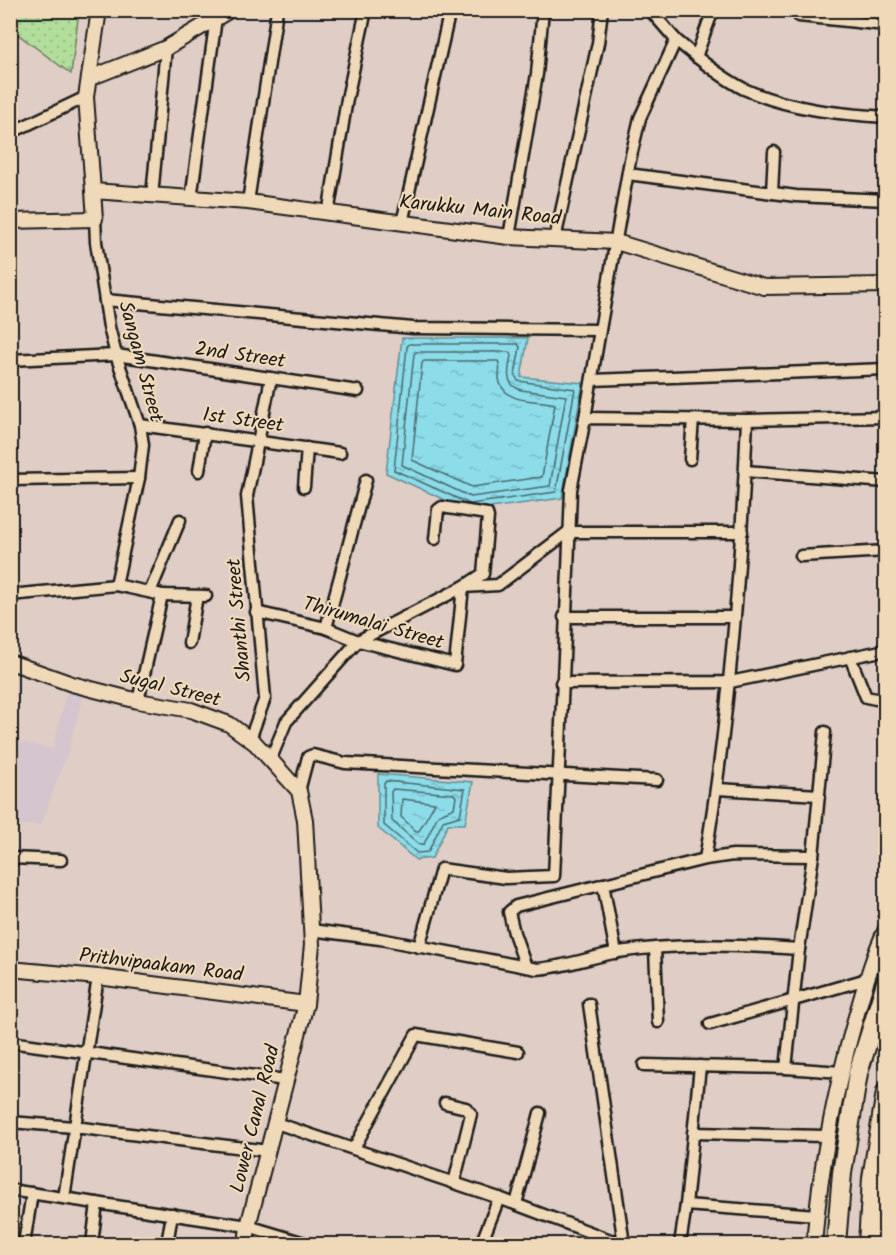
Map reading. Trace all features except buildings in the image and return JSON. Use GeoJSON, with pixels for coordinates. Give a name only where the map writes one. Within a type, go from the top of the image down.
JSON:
{"type":"FeatureCollection","features":[{"type":"Feature","properties":{"kind":"highway"},"geometry":{"type":"LineString","coordinates":[[836,1245],[842,1173],[858,1073],[885,983]]}},
{"type":"Feature","properties":{"kind":"highway"},"geometry":{"type":"LineString","coordinates":[[868,1245],[872,1178],[885,1092]]}},
{"type":"Feature","properties":{"kind":"street"},"geometry":{"type":"LineString","coordinates":[[10,221],[95,219],[86,97],[99,10]]}},
{"type":"Feature","properties":{"kind":"street"},"geometry":{"type":"LineString","coordinates":[[90,78],[166,48],[230,10]]}},
{"type":"Feature","properties":{"kind":"street"},"geometry":{"type":"LineString","coordinates":[[248,202],[277,10]]}},
{"type":"Feature","properties":{"kind":"street"},"geometry":{"type":"LineString","coordinates":[[328,214],[347,99],[366,10]]}},
{"type":"Feature","properties":{"kind":"street"},"geometry":{"type":"LineString","coordinates":[[402,222],[450,10]]}},
{"type":"Feature","properties":{"kind":"street"},"geometry":{"type":"LineString","coordinates":[[509,237],[537,74],[543,10]]}},
{"type":"Feature","properties":{"kind":"street"},"geometry":{"type":"LineString","coordinates":[[555,239],[598,43],[602,10]]}},
{"type":"Feature","properties":{"kind":"street"},"geometry":{"type":"LineString","coordinates":[[650,10],[676,40],[696,57],[745,89],[801,107],[845,115],[885,117]]}},
{"type":"Feature","properties":{"kind":"street"},"geometry":{"type":"LineString","coordinates":[[696,57],[713,10]]}},
{"type":"Feature","properties":{"kind":"street"},"geometry":{"type":"LineString","coordinates":[[799,15],[885,25]]}},
{"type":"Feature","properties":{"kind":"street"},"geometry":{"type":"LineString","coordinates":[[191,199],[216,18]]}},
{"type":"Feature","properties":{"kind":"street"},"geometry":{"type":"LineString","coordinates":[[419,947],[441,869],[506,878],[554,876],[571,490],[640,118],[676,40]]}},
{"type":"Feature","properties":{"kind":"street"},"geometry":{"type":"LineString","coordinates":[[152,196],[166,48]]}},
{"type":"Feature","properties":{"kind":"street"},"geometry":{"type":"LineString","coordinates":[[10,133],[86,97]]}},
{"type":"Feature","properties":{"kind":"street"},"geometry":{"type":"LineString","coordinates":[[772,193],[774,152]]}},
{"type":"Feature","properties":{"kind":"street"},"geometry":{"type":"LineString","coordinates":[[628,174],[796,196],[885,200]]}},
{"type":"Feature","properties":{"kind":"street","name":"Karukku Main Road"},"geometry":{"type":"LineString","coordinates":[[93,191],[248,202],[509,237],[616,242],[764,287],[885,285]]}},
{"type":"Feature","properties":{"kind":"street","name":"Sangam Street"},"geometry":{"type":"LineString","coordinates":[[95,219],[96,242],[105,300],[117,355],[140,425],[143,446],[139,478],[116,585]]}},
{"type":"Feature","properties":{"kind":"street"},"geometry":{"type":"LineString","coordinates":[[105,300],[413,328],[600,330]]}},
{"type":"Feature","properties":{"kind":"street","name":"2nd Street"},"geometry":{"type":"LineString","coordinates":[[10,360],[117,355],[358,391]]}},
{"type":"Feature","properties":{"kind":"street"},"geometry":{"type":"LineString","coordinates":[[592,380],[885,369]]}},
{"type":"Feature","properties":{"kind":"street","name":"Shanthi Street"},"geometry":{"type":"LineString","coordinates":[[250,739],[265,699],[247,496],[271,378]]}},
{"type":"Feature","properties":{"kind":"street"},"geometry":{"type":"LineString","coordinates":[[585,418],[747,420],[885,417]]}},
{"type":"Feature","properties":{"kind":"street"},"geometry":{"type":"LineString","coordinates":[[690,459],[693,419]]}},
{"type":"Feature","properties":{"kind":"street"},"geometry":{"type":"LineString","coordinates":[[705,859],[718,789],[730,682],[742,532],[747,420]]}},
{"type":"Feature","properties":{"kind":"street","name":"1st Street"},"geometry":{"type":"LineString","coordinates":[[140,425],[340,453]]}},
{"type":"Feature","properties":{"kind":"street"},"geometry":{"type":"LineString","coordinates":[[199,471],[205,433]]}},
{"type":"Feature","properties":{"kind":"street"},"geometry":{"type":"LineString","coordinates":[[304,487],[307,448]]}},
{"type":"Feature","properties":{"kind":"street"},"geometry":{"type":"LineString","coordinates":[[745,471],[885,482]]}},
{"type":"Feature","properties":{"kind":"street"},"geometry":{"type":"LineString","coordinates":[[10,480],[139,478]]}},
{"type":"Feature","properties":{"kind":"street"},"geometry":{"type":"LineString","coordinates":[[327,628],[366,480]]}},
{"type":"Feature","properties":{"kind":"street"},"geometry":{"type":"LineString","coordinates":[[270,761],[286,722],[358,641],[463,587],[483,574],[487,514],[442,507],[438,510],[435,538]]}},
{"type":"Feature","properties":{"kind":"street"},"geometry":{"type":"LineString","coordinates":[[150,592],[180,520]]}},
{"type":"Feature","properties":{"kind":"street"},"geometry":{"type":"LineString","coordinates":[[463,587],[498,585],[568,532],[742,532]]}},
{"type":"Feature","properties":{"kind":"street"},"geometry":{"type":"LineString","coordinates":[[801,556],[885,551]]}},
{"type":"Feature","properties":{"kind":"street"},"geometry":{"type":"LineString","coordinates":[[10,595],[116,585],[162,595],[202,596],[189,643]]}},
{"type":"Feature","properties":{"kind":"street","name":"Thirumalai Street"},"geometry":{"type":"LineString","coordinates":[[256,612],[327,628],[358,641],[455,665],[463,587]]}},
{"type":"Feature","properties":{"kind":"street"},"geometry":{"type":"LineString","coordinates":[[138,702],[162,595]]}},
{"type":"Feature","properties":{"kind":"street"},"geometry":{"type":"LineString","coordinates":[[564,617],[735,617]]}},
{"type":"Feature","properties":{"kind":"street"},"geometry":{"type":"LineString","coordinates":[[561,683],[730,682],[885,650]]}},
{"type":"Feature","properties":{"kind":"street"},"geometry":{"type":"LineString","coordinates":[[850,657],[866,697],[871,699],[885,697]]}},
{"type":"Feature","properties":{"kind":"street","name":"Sugal Street"},"geometry":{"type":"LineString","coordinates":[[10,662],[72,684],[138,702],[191,710],[229,724],[250,739],[299,791]]}},
{"type":"Feature","properties":{"kind":"street"},"geometry":{"type":"LineString","coordinates":[[786,1068],[799,949],[813,856],[825,732]]}},
{"type":"Feature","properties":{"kind":"street"},"geometry":{"type":"LineString","coordinates":[[306,1004],[312,945],[305,820],[299,791],[308,757],[313,755],[345,763],[657,780]]}},
{"type":"Feature","properties":{"kind":"street"},"geometry":{"type":"LineString","coordinates":[[718,789],[819,795]]}},
{"type":"Feature","properties":{"kind":"street"},"geometry":{"type":"LineString","coordinates":[[526,967],[509,912],[516,906],[705,859],[733,855],[813,856]]}},
{"type":"Feature","properties":{"kind":"street"},"geometry":{"type":"LineString","coordinates":[[10,858],[61,860]]}},
{"type":"Feature","properties":{"kind":"street"},"geometry":{"type":"LineString","coordinates":[[603,884],[616,953]]}},
{"type":"Feature","properties":{"kind":"street"},"geometry":{"type":"LineString","coordinates":[[814,1245],[826,1136],[867,979],[885,929]]}},
{"type":"Feature","properties":{"kind":"street"},"geometry":{"type":"LineString","coordinates":[[310,930],[537,969],[554,968],[616,953],[655,948],[737,945],[799,949]]}},
{"type":"Feature","properties":{"kind":"street"},"geometry":{"type":"LineString","coordinates":[[655,948],[658,1022]]}},
{"type":"Feature","properties":{"kind":"street","name":"Prithvipaakam Road"},"geometry":{"type":"LineString","coordinates":[[10,969],[98,977],[306,1004]]}},
{"type":"Feature","properties":{"kind":"street"},"geometry":{"type":"LineString","coordinates":[[64,1198],[98,977]]}},
{"type":"Feature","properties":{"kind":"street"},"geometry":{"type":"LineString","coordinates":[[710,1024],[867,979]]}},
{"type":"Feature","properties":{"kind":"street","name":"Lower Canal Road"},"geometry":{"type":"LineString","coordinates":[[246,1245],[248,1226],[306,1004]]}},
{"type":"Feature","properties":{"kind":"street"},"geometry":{"type":"LineString","coordinates":[[276,1123],[499,1198],[623,1245],[589,1004]]}},
{"type":"Feature","properties":{"kind":"street"},"geometry":{"type":"LineString","coordinates":[[354,1148],[416,1035],[518,1052]]}},
{"type":"Feature","properties":{"kind":"street"},"geometry":{"type":"LineString","coordinates":[[10,1042],[285,1080]]}},
{"type":"Feature","properties":{"kind":"street"},"geometry":{"type":"LineString","coordinates":[[644,1065],[786,1068],[841,1072]]}},
{"type":"Feature","properties":{"kind":"street"},"geometry":{"type":"LineString","coordinates":[[680,1245],[700,1066]]}},
{"type":"Feature","properties":{"kind":"street"},"geometry":{"type":"LineString","coordinates":[[445,1103],[466,1108],[471,1114],[454,1183]]}},
{"type":"Feature","properties":{"kind":"street"},"geometry":{"type":"LineString","coordinates":[[516,1204],[540,1113]]}},
{"type":"Feature","properties":{"kind":"street"},"geometry":{"type":"LineString","coordinates":[[10,1122],[74,1127],[268,1151]]}},
{"type":"Feature","properties":{"kind":"street"},"geometry":{"type":"LineString","coordinates":[[693,1133],[826,1136]]}},
{"type":"Feature","properties":{"kind":"street"},"geometry":{"type":"LineString","coordinates":[[10,1190],[248,1226],[308,1245]]}},
{"type":"Feature","properties":{"kind":"street"},"geometry":{"type":"LineString","coordinates":[[24,1245],[32,1193]]}},
{"type":"Feature","properties":{"kind":"street"},"geometry":{"type":"LineString","coordinates":[[480,1245],[499,1198]]}},
{"type":"Feature","properties":{"kind":"street"},"geometry":{"type":"LineString","coordinates":[[92,1245],[97,1203]]}},
{"type":"Feature","properties":{"kind":"street"},"geometry":{"type":"LineString","coordinates":[[686,1205],[816,1215]]}},
{"type":"Feature","properties":{"kind":"street"},"geometry":{"type":"LineString","coordinates":[[167,1245],[172,1214]]}},
{"type":"Feature","properties":{"kind":"shaded area"},"geometry":{"type":"Polygon","coordinates":[[[68,685],[85,689],[68,751],[41,825],[11,825],[11,740],[53,749],[68,685]]]}},
{"type":"Feature","properties":{"kind":"green space"},"geometry":{"type":"Polygon","coordinates":[[[10,11],[79,11],[71,74],[11,29],[10,11]]]}},
{"type":"Feature","properties":{"kind":"water"},"geometry":{"type":"Polygon","coordinates":[[[402,338],[528,338],[521,377],[583,383],[562,498],[469,511],[386,473],[402,338]]]}},
{"type":"Feature","properties":{"kind":"water"},"geometry":{"type":"Polygon","coordinates":[[[378,774],[473,782],[465,824],[448,824],[432,858],[416,860],[378,828],[378,774]]]}}]}
